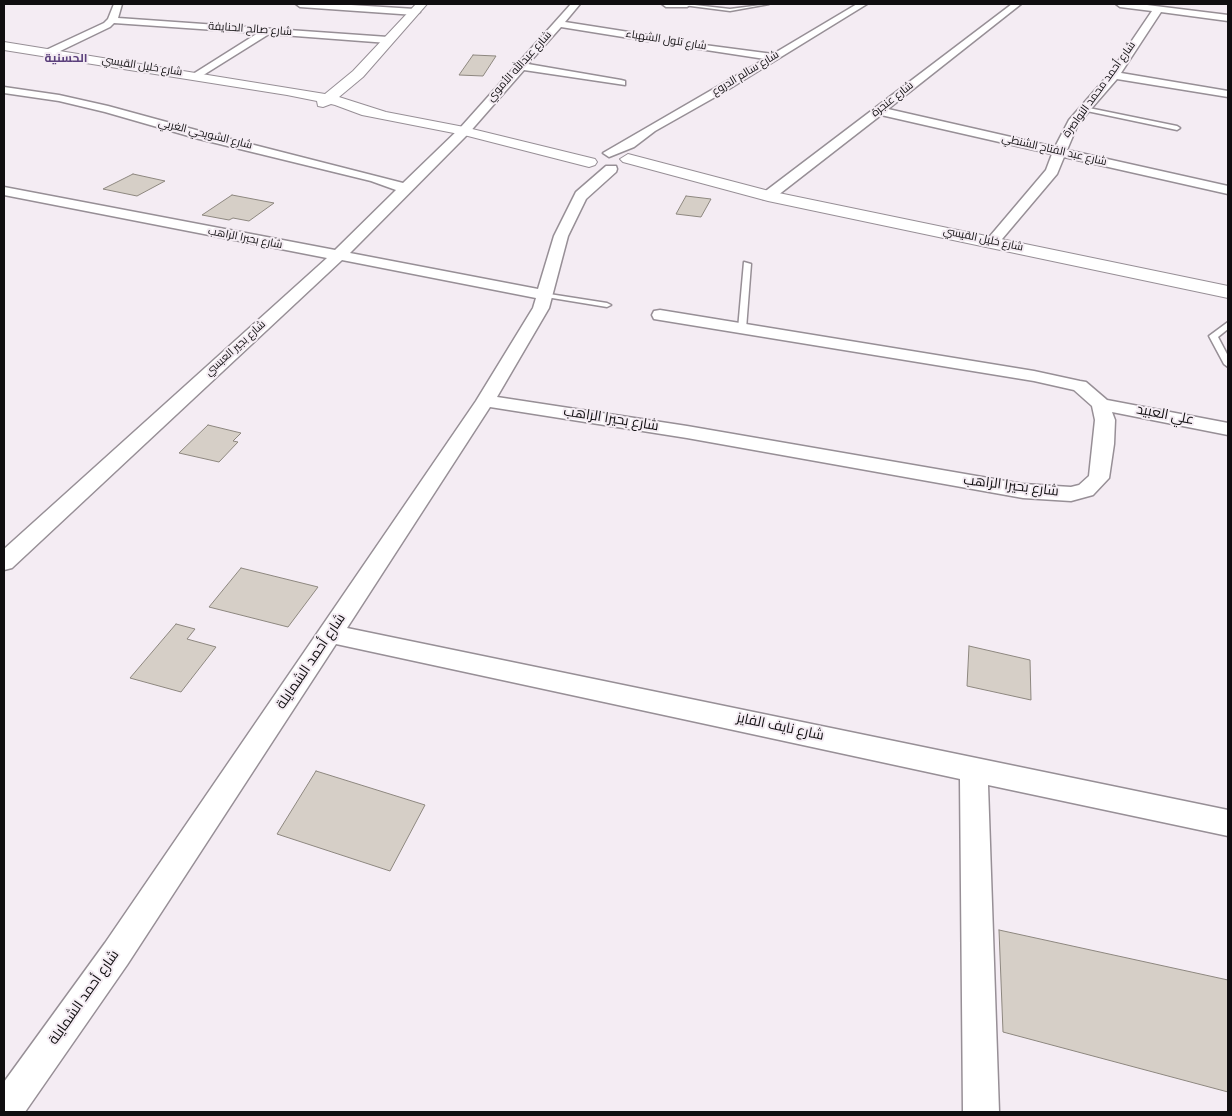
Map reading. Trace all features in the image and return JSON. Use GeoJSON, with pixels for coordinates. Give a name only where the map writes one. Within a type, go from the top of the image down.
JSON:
{"type":"FeatureCollection","features":[{"type":"Feature","properties":{"kind":"street"},"geometry":{"type":"LineString","coordinates":[[50,52],[107,25],[112,20],[118,4]]}},
{"type":"Feature","properties":{"kind":"street"},"geometry":{"type":"LineString","coordinates":[[300,4],[419,8]]}},
{"type":"Feature","properties":{"kind":"street","name":"شارع عبدالله الأموي"},"geometry":{"type":"LineString","coordinates":[[464,130],[576,4]]}},
{"type":"Feature","properties":{"kind":"street"},"geometry":{"type":"LineString","coordinates":[[666,4],[686,5]]}},
{"type":"Feature","properties":{"kind":"street","name":"شارع سالم الدروع"},"geometry":{"type":"LineString","coordinates":[[623,160],[651,128],[774,58],[863,4]]}},
{"type":"Feature","properties":{"kind":"street","name":"شارع عنجرة"},"geometry":{"type":"LineString","coordinates":[[768,196],[1018,4]]}},
{"type":"Feature","properties":{"kind":"street"},"geometry":{"type":"LineString","coordinates":[[1120,4],[1228,18]]}},
{"type":"Feature","properties":{"kind":"street"},"geometry":{"type":"LineString","coordinates":[[330,102],[356,85],[388,40],[419,8]]}},
{"type":"Feature","properties":{"kind":"street","name":"شارع أحمد محمد النواصرة"},"geometry":{"type":"LineString","coordinates":[[992,242],[1052,171],[1064,138],[1084,109],[1114,75],[1158,9]]}},
{"type":"Feature","properties":{"kind":"street","name":"شارع صالح الحنايفة"},"geometry":{"type":"LineString","coordinates":[[112,20],[388,40]]}},
{"type":"Feature","properties":{"kind":"street","name":"شارع تلول الشهباء"},"geometry":{"type":"LineString","coordinates":[[558,24],[648,38]]}},
{"type":"Feature","properties":{"kind":"street"},"geometry":{"type":"LineString","coordinates":[[197,76],[268,31]]}},
{"type":"Feature","properties":{"kind":"street","name":"شارع تلول الشهباء"},"geometry":{"type":"LineString","coordinates":[[693,45],[774,58]]}},
{"type":"Feature","properties":{"kind":"street","name":"شارع خليل القيسي"},"geometry":{"type":"LineString","coordinates":[[6,46],[271,89],[464,130],[518,143],[590,164],[623,160]]}},
{"type":"Feature","properties":{"kind":"street"},"geometry":{"type":"LineString","coordinates":[[519,66],[620,83]]}},
{"type":"Feature","properties":{"kind":"street"},"geometry":{"type":"LineString","coordinates":[[1114,75],[1228,94]]}},
{"type":"Feature","properties":{"kind":"street"},"geometry":{"type":"LineString","coordinates":[[287,91],[356,85]]}},
{"type":"Feature","properties":{"kind":"street"},"geometry":{"type":"LineString","coordinates":[[356,85],[375,112]]}},
{"type":"Feature","properties":{"kind":"street","name":"شارع خليل القيسي"},"geometry":{"type":"LineString","coordinates":[[271,89],[330,102]]}},
{"type":"Feature","properties":{"kind":"street","name":"شارع الشويحي الغربي"},"geometry":{"type":"LineString","coordinates":[[4,90],[59,98],[108,110],[204,136],[375,178],[396,184],[404,189]]}},
{"type":"Feature","properties":{"kind":"street","name":"شارع عبد الفتاح الشنطي"},"geometry":{"type":"LineString","coordinates":[[880,110],[1228,190]]}},
{"type":"Feature","properties":{"kind":"street","name":"شارع بجير العبسي"},"geometry":{"type":"LineString","coordinates":[[4,562],[337,257],[464,130]]}},
{"type":"Feature","properties":{"kind":"street","name":"شارع خليل القيسي"},"geometry":{"type":"LineString","coordinates":[[518,143],[606,153],[623,160],[768,196],[1227,291]]}},
{"type":"Feature","properties":{"kind":"street"},"geometry":{"type":"LineString","coordinates":[[590,164],[591,158],[606,153]]}},
{"type":"Feature","properties":{"kind":"street","name":"شارع أحمد الشمايلة"},"geometry":{"type":"LineString","coordinates":[[583,192],[623,160]]}},
{"type":"Feature","properties":{"kind":"street","name":"شارع أحمد الشمايلة"},"geometry":{"type":"LineString","coordinates":[[4,1112],[116,954],[332,634],[485,401],[541,308],[561,236],[583,192],[590,164]]}},
{"type":"Feature","properties":{"kind":"street","name":"شارع بحيرا الراهب"},"geometry":{"type":"LineString","coordinates":[[4,191],[337,257],[546,295]]}},
{"type":"Feature","properties":{"kind":"street"},"geometry":{"type":"LineString","coordinates":[[660,315],[1064,382],[1080,386],[1101,404]]}},
{"type":"Feature","properties":{"kind":"street","name":"شارع بحيرا الراهب"},"geometry":{"type":"LineString","coordinates":[[485,401],[696,434],[1023,492],[1071,494],[1086,490],[1099,478],[1104,428],[1101,404]]}},
{"type":"Feature","properties":{"kind":"street","name":"علي العبيد"},"geometry":{"type":"LineString","coordinates":[[1101,404],[1228,429]]}},
{"type":"Feature","properties":{"kind":"street","name":"شارع نايف الفايز"},"geometry":{"type":"LineString","coordinates":[[332,634],[1228,823]]}},
{"type":"Feature","properties":{"kind":"street"},"geometry":{"type":"LineString","coordinates":[[974,769],[981,1112]]}},
{"type":"Feature","properties":{"kind":"lane"},"geometry":{"type":"LineString","coordinates":[[686,5],[730,10],[767,4]]}},
{"type":"Feature","properties":{"kind":"lane"},"geometry":{"type":"LineString","coordinates":[[1084,109],[1177,128]]}},
{"type":"Feature","properties":{"kind":"lane"},"geometry":{"type":"LineString","coordinates":[[742,329],[747,264]]}},
{"type":"Feature","properties":{"kind":"lane"},"geometry":{"type":"LineString","coordinates":[[546,295],[607,305]]}},
{"type":"Feature","properties":{"kind":"lane"},"geometry":{"type":"LineString","coordinates":[[1228,325],[1213,336],[1228,364]]}},
{"type":"Feature","properties":{"kind":"path","name":"شارع تلول الشهباء"},"geometry":{"type":"LineString","coordinates":[[648,38],[693,45]]}},
{"type":"Feature","properties":{"kind":"building"},"geometry":{"type":"Polygon","coordinates":[[[473,55],[496,56],[483,76],[459,75],[473,55]]]}},
{"type":"Feature","properties":{"kind":"building"},"geometry":{"type":"Polygon","coordinates":[[[133,174],[165,181],[137,196],[103,189],[133,174]]]}},
{"type":"Feature","properties":{"kind":"building"},"geometry":{"type":"Polygon","coordinates":[[[232,195],[274,203],[249,221],[233,218],[229,220],[202,215],[232,195]]]}},
{"type":"Feature","properties":{"kind":"building"},"geometry":{"type":"Polygon","coordinates":[[[686,196],[711,199],[701,217],[676,214],[686,196]]]}},
{"type":"Feature","properties":{"kind":"building"},"geometry":{"type":"Polygon","coordinates":[[[208,425],[241,433],[233,441],[238,442],[219,462],[179,453],[208,425]]]}},
{"type":"Feature","properties":{"kind":"building"},"geometry":{"type":"Polygon","coordinates":[[[241,568],[318,587],[288,627],[209,607],[241,568]]]}},
{"type":"Feature","properties":{"kind":"building"},"geometry":{"type":"Polygon","coordinates":[[[176,624],[195,629],[187,639],[216,647],[181,692],[130,678],[176,624]]]}},
{"type":"Feature","properties":{"kind":"building"},"geometry":{"type":"Polygon","coordinates":[[[969,646],[1030,660],[1031,700],[967,686],[969,646]]]}},
{"type":"Feature","properties":{"kind":"building"},"geometry":{"type":"Polygon","coordinates":[[[316,771],[425,805],[390,871],[277,834],[316,771]]]}},
{"type":"Feature","properties":{"kind":"building"},"geometry":{"type":"Polygon","coordinates":[[[999,930],[1228,980],[1228,1092],[1003,1032],[999,930]]]}},
{"type":"Feature","properties":{"kind":"district","name":"الحسنية"},"geometry":{"type":"Point","coordinates":[66,60]}}]}
